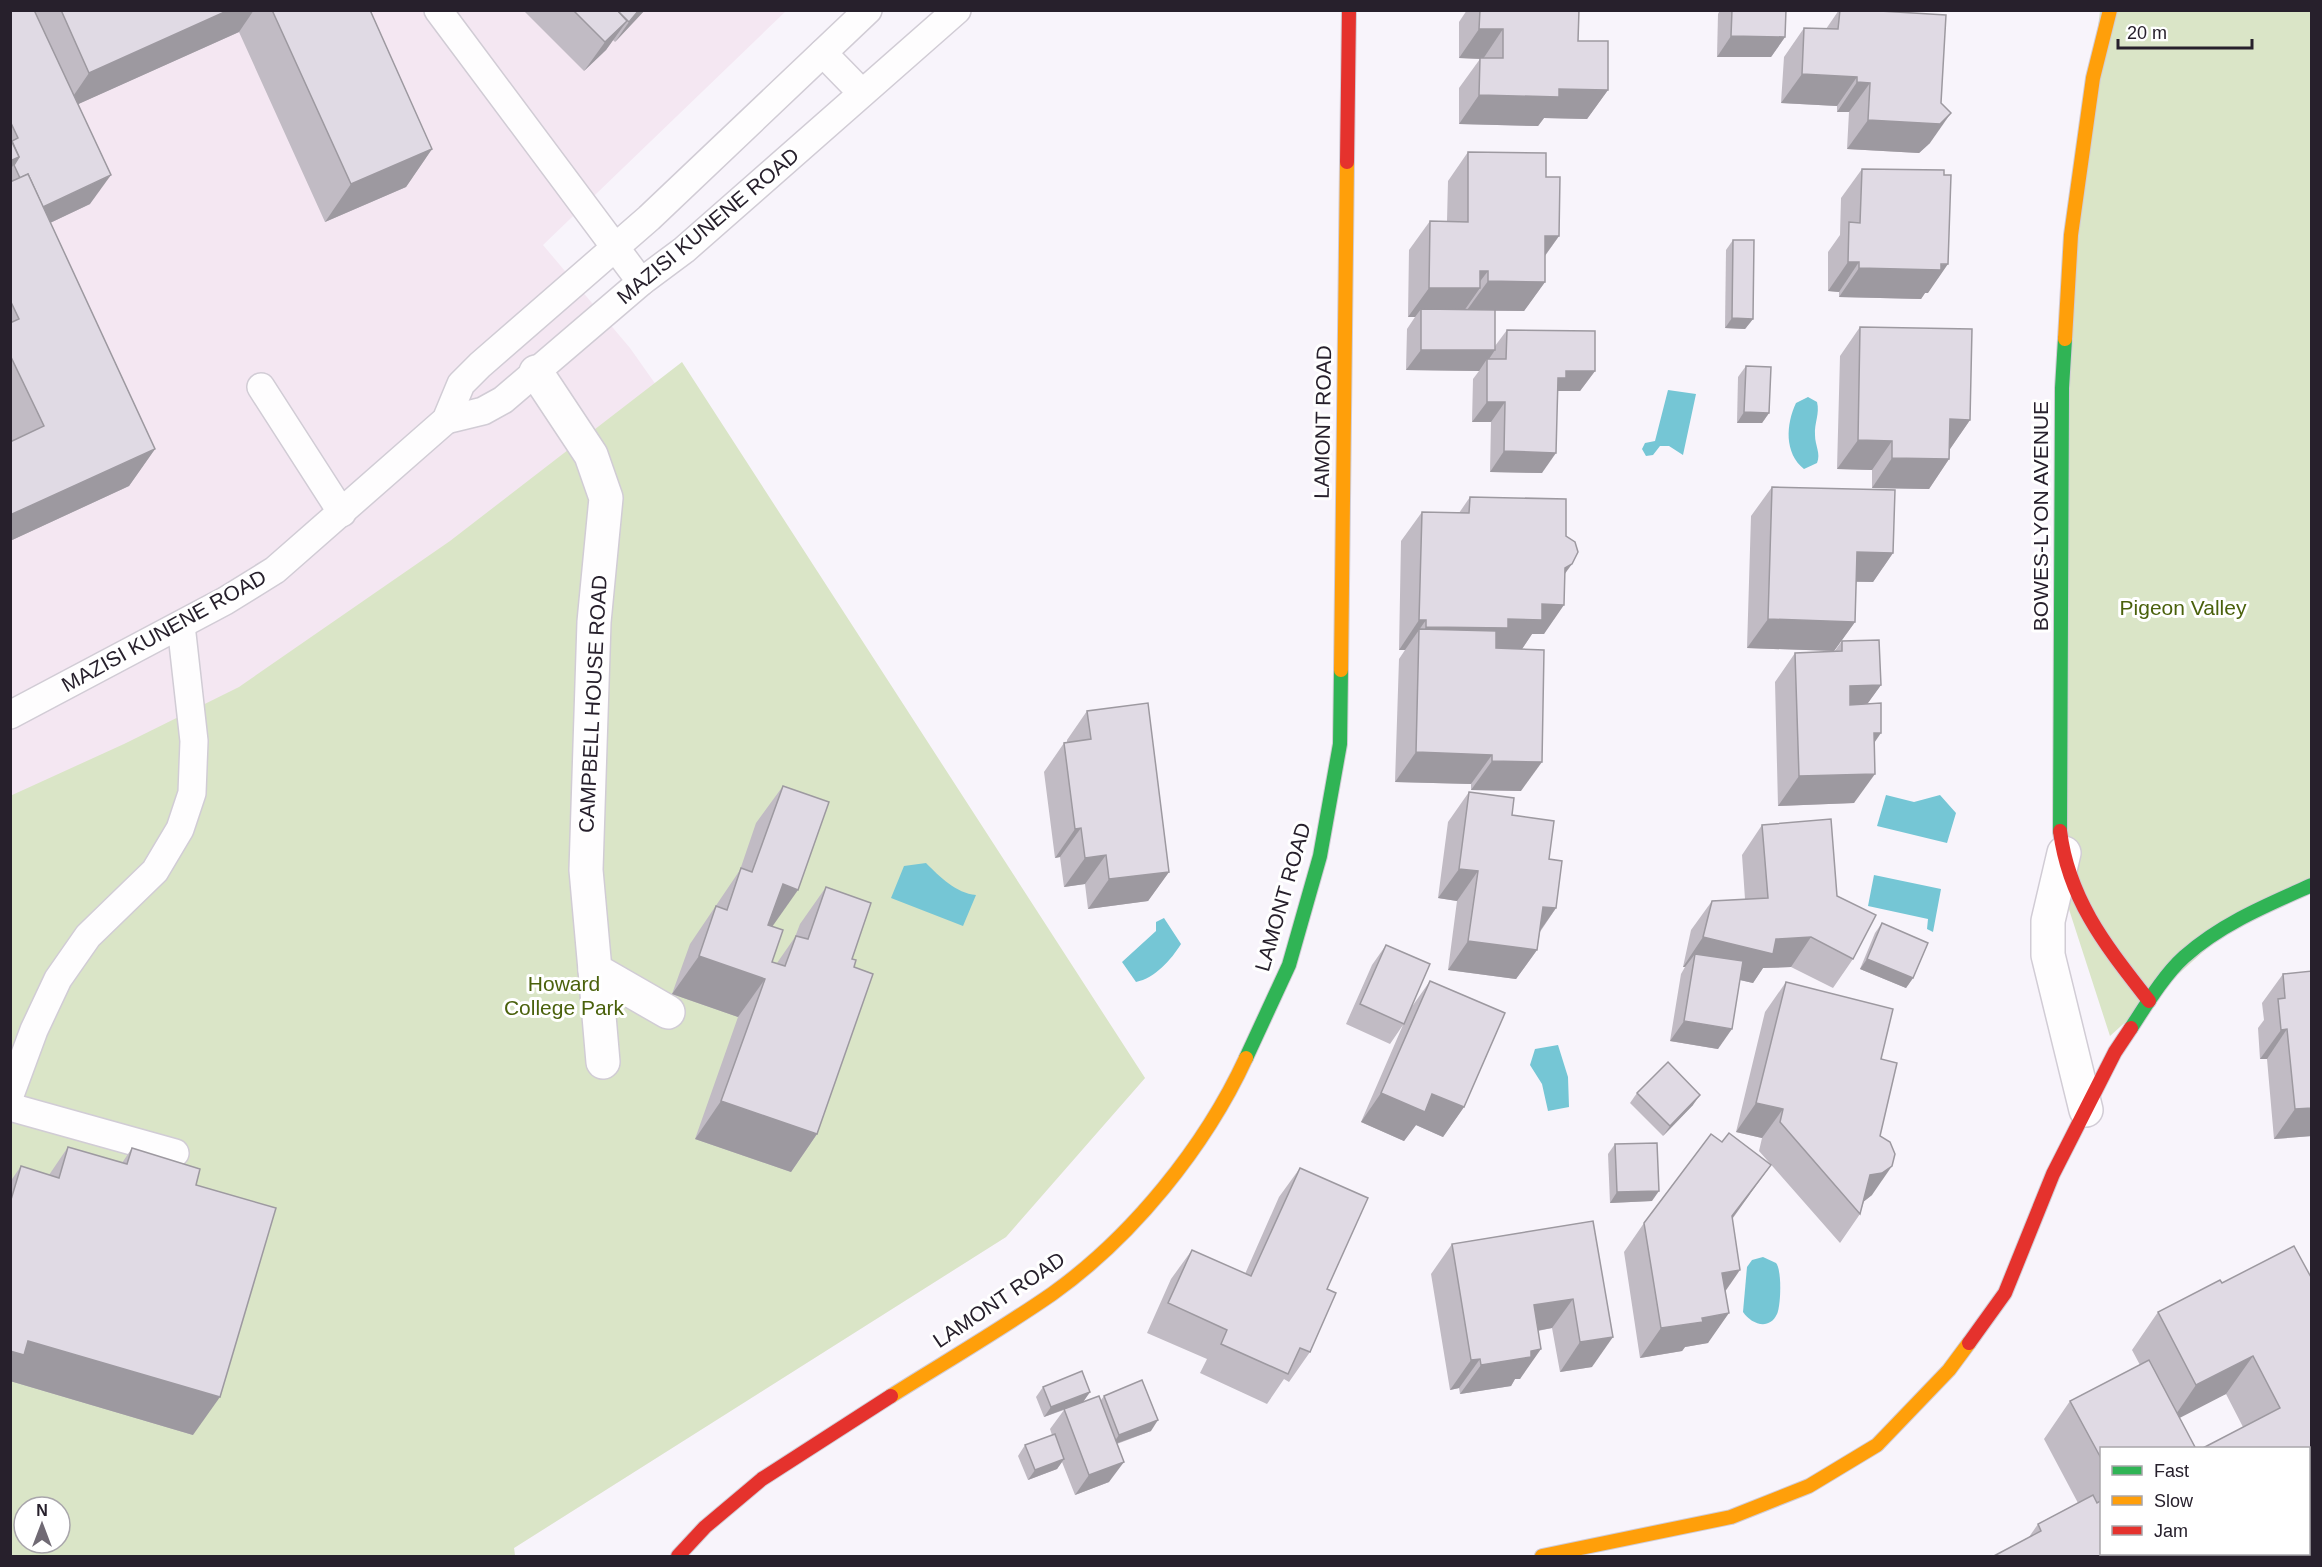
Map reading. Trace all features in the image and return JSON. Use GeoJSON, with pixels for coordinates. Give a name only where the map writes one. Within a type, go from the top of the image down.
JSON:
{"type":"FeatureCollection","features":[{"type":"Feature","properties":{"kind":"street","name":"LAMONT ROAD"},"geometry":{"type":"LineString","coordinates":[[678,1557],[705,1527],[762,1479],[1053,1293],[1115,1242],[1170,1182],[1232,1089],[1289,965],[1320,856],[1340,744],[1349,10]]}},
{"type":"Feature","properties":{"kind":"street","name":"BOWES-LYON AVENUE"},"geometry":{"type":"LineString","coordinates":[[2110,10],[2093,78],[2071,236],[2062,388],[2061,831],[2072,881],[2086,913],[2110,950],[2149,1001]]}},
{"type":"Feature","properties":{"kind":"street","name":"CAMPBELL HOUSE ROAD"},"geometry":{"type":"LineString","coordinates":[[536,372],[591,455],[606,498],[594,622],[586,870],[603,1062]]}},
{"type":"Feature","properties":{"kind":"street"},"geometry":{"type":"LineString","coordinates":[[2064,853],[2048,921],[2048,955],[2086,1110]]}},
{"type":"Feature","properties":{"kind":"street"},"geometry":{"type":"LineString","coordinates":[[1542,1557],[1731,1517],[1809,1486],[1877,1445],[1948,1370],[2005,1293],[2053,1174],[2115,1052],[2149,1001],[2183,958],[2238,918],[2312,885]]}},
{"type":"Feature","properties":{"kind":"street"},"geometry":{"type":"LineString","coordinates":[[595,970],[668,1012]]}},
{"type":"Feature","properties":{"kind":"lane"},"geometry":{"type":"LineString","coordinates":[[438,10],[641,282]]}},
{"type":"Feature","properties":{"kind":"lane","name":"MAZISI KUNENE ROAD"},"geometry":{"type":"LineString","coordinates":[[10,714],[181,625],[275,570],[446,420],[461,384],[649,218],[868,10]]}},
{"type":"Feature","properties":{"kind":"lane","name":"MAZISI KUNENE ROAD"},"geometry":{"type":"LineString","coordinates":[[446,420],[483,411],[503,400],[641,282],[684,250],[957,10]]}},
{"type":"Feature","properties":{"kind":"lane"},"geometry":{"type":"LineString","coordinates":[[823,53],[862,93]]}},
{"type":"Feature","properties":{"kind":"lane"},"geometry":{"type":"LineString","coordinates":[[261,387],[342,513]]}},
{"type":"Feature","properties":{"kind":"lane"},"geometry":{"type":"LineString","coordinates":[[10,1095],[34,1030],[58,979],[88,936],[155,871],[180,829],[192,793],[194,741],[181,625]]}},
{"type":"Feature","properties":{"kind":"lane"},"geometry":{"type":"LineString","coordinates":[[10,1107],[175,1153]]}},
{"type":"Feature","properties":{"kind":"shaded area","name":"Howard College Park"},"geometry":{"type":"Polygon","coordinates":[[[11,11],[786,11],[543,245],[630,348],[1145,1078],[1006,1237],[514,1548],[515,1556],[11,1556],[11,11]]]}},
{"type":"Feature","properties":{"kind":"green space","name":"Pigeon Valley"},"geometry":{"type":"Polygon","coordinates":[[[2100,11],[2311,11],[2311,882],[2256,904],[2110,1036],[2053,860],[2056,356],[2100,11]]]}},
{"type":"Feature","properties":{"kind":"green space","name":"Howard College Park"},"geometry":{"type":"Polygon","coordinates":[[[682,362],[1145,1078],[1006,1237],[514,1548],[515,1556],[11,1556],[10,796],[124,744],[239,687],[450,541],[682,362]]]}},
{"type":"Feature","properties":{"kind":"water"},"geometry":{"type":"Polygon","coordinates":[[[1668,390],[1696,394],[1683,455],[1669,446],[1660,446],[1653,455],[1646,456],[1642,449],[1645,443],[1655,441],[1668,390]]]}},
{"type":"Feature","properties":{"kind":"water"},"geometry":{"type":"Polygon","coordinates":[[[1808,397],[1817,402],[1815,435],[1818,456],[1817,463],[1804,469],[1790,447],[1789,429],[1796,403],[1808,397]]]}},
{"type":"Feature","properties":{"kind":"water"},"geometry":{"type":"Polygon","coordinates":[[[1886,795],[1914,802],[1940,795],[1956,813],[1947,843],[1877,826],[1886,795]]]}},
{"type":"Feature","properties":{"kind":"water"},"geometry":{"type":"Polygon","coordinates":[[[926,863],[955,888],[976,895],[963,926],[891,898],[904,866],[926,863]]]}},
{"type":"Feature","properties":{"kind":"water"},"geometry":{"type":"Polygon","coordinates":[[[1874,875],[1941,889],[1933,932],[1927,929],[1928,919],[1868,906],[1874,875]]]}},
{"type":"Feature","properties":{"kind":"water"},"geometry":{"type":"Polygon","coordinates":[[[1164,918],[1181,944],[1162,968],[1150,977],[1136,982],[1122,962],[1156,931],[1156,922],[1164,918]]]}},
{"type":"Feature","properties":{"kind":"water"},"geometry":{"type":"Polygon","coordinates":[[[1558,1045],[1568,1077],[1569,1107],[1548,1111],[1542,1084],[1530,1065],[1535,1049],[1558,1045]]]}},
{"type":"Feature","properties":{"kind":"water"},"geometry":{"type":"Polygon","coordinates":[[[1763,1257],[1776,1263],[1780,1288],[1777,1314],[1769,1323],[1760,1324],[1751,1320],[1743,1312],[1747,1267],[1752,1260],[1763,1257]]]}},
{"type":"Feature","properties":{"kind":"building"},"geometry":{"type":"Polygon","coordinates":[[[10,10],[34,10],[111,175],[43,207],[28,174],[20,178],[14,165],[19,157],[12,141],[18,138],[10,121],[10,10]]]}},
{"type":"Feature","properties":{"kind":"building"},"geometry":{"type":"Polygon","coordinates":[[[61,10],[229,10],[89,73],[61,10]]]}},
{"type":"Feature","properties":{"kind":"building"},"geometry":{"type":"Polygon","coordinates":[[[272,10],[370,10],[432,149],[351,184],[272,10]]]}},
{"type":"Feature","properties":{"kind":"building"},"geometry":{"type":"Polygon","coordinates":[[[573,10],[617,10],[627,21],[605,42],[573,10]]]}},
{"type":"Feature","properties":{"kind":"building"},"geometry":{"type":"Polygon","coordinates":[[[617,10],[639,10],[629,22],[617,10]]]}},
{"type":"Feature","properties":{"kind":"building"},"geometry":{"type":"Polygon","coordinates":[[[1480,10],[1579,10],[1578,41],[1608,41],[1608,90],[1559,89],[1559,97],[1479,95],[1480,58],[1503,58],[1503,29],[1479,29],[1480,10]]]}},
{"type":"Feature","properties":{"kind":"building"},"geometry":{"type":"Polygon","coordinates":[[[1732,10],[1786,10],[1785,37],[1731,36],[1732,10]]]}},
{"type":"Feature","properties":{"kind":"building"},"geometry":{"type":"Polygon","coordinates":[[[1840,10],[1946,15],[1941,103],[1951,113],[1940,124],[1868,120],[1870,83],[1857,82],[1857,77],[1802,74],[1804,28],[1838,29],[1840,10]]]}},
{"type":"Feature","properties":{"kind":"building"},"geometry":{"type":"Polygon","coordinates":[[[10,138],[19,157],[10,161],[10,138]]]}},
{"type":"Feature","properties":{"kind":"building"},"geometry":{"type":"Polygon","coordinates":[[[1468,152],[1546,153],[1546,177],[1560,177],[1559,236],[1545,236],[1545,282],[1488,281],[1488,271],[1480,271],[1480,288],[1429,288],[1430,221],[1468,222],[1468,152]]]}},
{"type":"Feature","properties":{"kind":"building"},"geometry":{"type":"Polygon","coordinates":[[[1862,169],[1944,170],[1944,175],[1951,175],[1948,264],[1941,264],[1941,270],[1859,268],[1859,262],[1848,262],[1849,222],[1860,223],[1862,169]]]}},
{"type":"Feature","properties":{"kind":"building"},"geometry":{"type":"Polygon","coordinates":[[[28,174],[155,449],[10,515],[10,442],[44,426],[10,355],[10,323],[19,319],[10,300],[10,182],[28,174]]]}},
{"type":"Feature","properties":{"kind":"building"},"geometry":{"type":"Polygon","coordinates":[[[1733,240],[1754,240],[1753,319],[1732,318],[1733,240]]]}},
{"type":"Feature","properties":{"kind":"building"},"geometry":{"type":"Polygon","coordinates":[[[1421,309],[1495,310],[1495,350],[1421,350],[1421,309]]]}},
{"type":"Feature","properties":{"kind":"building"},"geometry":{"type":"Polygon","coordinates":[[[1860,327],[1972,329],[1970,420],[1950,419],[1949,459],[1892,458],[1892,441],[1858,440],[1860,327]]]}},
{"type":"Feature","properties":{"kind":"building"},"geometry":{"type":"Polygon","coordinates":[[[1507,330],[1595,331],[1595,371],[1566,371],[1566,378],[1558,378],[1556,453],[1504,451],[1505,402],[1487,402],[1487,359],[1506,359],[1507,330]]]}},
{"type":"Feature","properties":{"kind":"building"},"geometry":{"type":"Polygon","coordinates":[[[1746,366],[1771,367],[1769,413],[1744,412],[1746,366]]]}},
{"type":"Feature","properties":{"kind":"building"},"geometry":{"type":"Polygon","coordinates":[[[1772,487],[1895,490],[1893,553],[1857,552],[1855,622],[1768,619],[1772,487]]]}},
{"type":"Feature","properties":{"kind":"building"},"geometry":{"type":"Polygon","coordinates":[[[1470,497],[1566,499],[1566,536],[1575,542],[1578,552],[1572,564],[1565,568],[1564,605],[1542,604],[1542,620],[1508,619],[1508,628],[1426,627],[1426,620],[1419,620],[1422,512],[1469,513],[1470,497]]]}},
{"type":"Feature","properties":{"kind":"building"},"geometry":{"type":"Polygon","coordinates":[[[1419,629],[1496,631],[1496,648],[1544,650],[1542,762],[1492,761],[1492,755],[1416,752],[1419,629]]]}},
{"type":"Feature","properties":{"kind":"building"},"geometry":{"type":"Polygon","coordinates":[[[1879,640],[1881,685],[1850,686],[1850,705],[1881,703],[1881,733],[1874,733],[1875,774],[1799,776],[1795,653],[1842,651],[1842,641],[1879,640]]]}},
{"type":"Feature","properties":{"kind":"building"},"geometry":{"type":"Polygon","coordinates":[[[1148,703],[1169,872],[1109,879],[1106,855],[1085,858],[1081,828],[1075,829],[1064,743],[1091,739],[1087,711],[1148,703]]]}},
{"type":"Feature","properties":{"kind":"building"},"geometry":{"type":"Polygon","coordinates":[[[783,786],[829,802],[798,890],[783,884],[768,925],[783,930],[772,962],[785,966],[796,936],[808,939],[826,887],[871,903],[852,959],[856,960],[854,967],[873,974],[817,1134],[721,1101],[765,979],[699,956],[716,906],[727,910],[741,868],[752,872],[783,786]]]}},
{"type":"Feature","properties":{"kind":"building"},"geometry":{"type":"Polygon","coordinates":[[[1469,792],[1514,798],[1512,815],[1554,821],[1549,859],[1562,861],[1556,908],[1543,907],[1537,950],[1468,941],[1478,871],[1459,869],[1469,792]]]}},
{"type":"Feature","properties":{"kind":"building"},"geometry":{"type":"Polygon","coordinates":[[[1831,819],[1837,896],[1876,915],[1853,959],[1811,937],[1776,939],[1773,954],[1703,937],[1712,901],[1768,898],[1762,825],[1831,819]]]}},
{"type":"Feature","properties":{"kind":"building"},"geometry":{"type":"Polygon","coordinates":[[[1882,923],[1928,943],[1913,978],[1867,959],[1882,923]]]}},
{"type":"Feature","properties":{"kind":"building"},"geometry":{"type":"Polygon","coordinates":[[[1386,945],[1430,964],[1404,1024],[1360,1004],[1386,945]]]}},
{"type":"Feature","properties":{"kind":"building"},"geometry":{"type":"Polygon","coordinates":[[[1695,954],[1743,961],[1732,1029],[1684,1021],[1695,954]]]}},
{"type":"Feature","properties":{"kind":"building"},"geometry":{"type":"Polygon","coordinates":[[[2312,971],[2312,1108],[2295,1109],[2287,1029],[2281,1030],[2278,999],[2285,998],[2283,974],[2312,971]]]}},
{"type":"Feature","properties":{"kind":"building"},"geometry":{"type":"Polygon","coordinates":[[[1430,981],[1505,1013],[1464,1107],[1432,1094],[1425,1112],[1381,1093],[1430,981]]]}},
{"type":"Feature","properties":{"kind":"building"},"geometry":{"type":"Polygon","coordinates":[[[1786,982],[1893,1009],[1881,1059],[1897,1063],[1880,1136],[1890,1142],[1895,1154],[1892,1166],[1882,1173],[1870,1175],[1860,1214],[1780,1122],[1783,1109],[1756,1103],[1786,982]]]}},
{"type":"Feature","properties":{"kind":"building"},"geometry":{"type":"Polygon","coordinates":[[[1668,1062],[1700,1095],[1670,1126],[1637,1093],[1668,1062]]]}},
{"type":"Feature","properties":{"kind":"building"},"geometry":{"type":"Polygon","coordinates":[[[1729,1133],[1771,1165],[1732,1216],[1740,1270],[1722,1273],[1729,1313],[1702,1318],[1703,1322],[1661,1328],[1644,1223],[1711,1134],[1722,1142],[1729,1133]]]}},
{"type":"Feature","properties":{"kind":"building"},"geometry":{"type":"Polygon","coordinates":[[[1657,1143],[1659,1191],[1617,1192],[1615,1144],[1657,1143]]]}},
{"type":"Feature","properties":{"kind":"building"},"geometry":{"type":"Polygon","coordinates":[[[68,1147],[127,1164],[132,1148],[200,1169],[196,1185],[276,1208],[220,1397],[28,1341],[24,1355],[10,1351],[10,1203],[21,1166],[59,1178],[68,1147]]]}},
{"type":"Feature","properties":{"kind":"building"},"geometry":{"type":"Polygon","coordinates":[[[1300,1168],[1368,1198],[1327,1289],[1336,1293],[1310,1352],[1300,1348],[1288,1374],[1221,1344],[1227,1330],[1168,1303],[1192,1250],[1251,1276],[1300,1168]]]}},
{"type":"Feature","properties":{"kind":"building"},"geometry":{"type":"Polygon","coordinates":[[[1593,1221],[1613,1337],[1580,1342],[1573,1299],[1534,1305],[1541,1349],[1531,1351],[1531,1357],[1481,1365],[1480,1359],[1471,1360],[1452,1244],[1593,1221]]]}},
{"type":"Feature","properties":{"kind":"building"},"geometry":{"type":"Polygon","coordinates":[[[2294,1246],[2312,1279],[2312,1465],[2310,1463],[2310,1447],[2205,1447],[2280,1408],[2253,1356],[2196,1385],[2158,1312],[2220,1280],[2222,1283],[2294,1246]]]}},
{"type":"Feature","properties":{"kind":"building"},"geometry":{"type":"Polygon","coordinates":[[[2149,1360],[2195,1447],[2100,1447],[2100,1456],[2070,1401],[2149,1360]]]}},
{"type":"Feature","properties":{"kind":"building"},"geometry":{"type":"Polygon","coordinates":[[[1082,1371],[1090,1392],[1051,1407],[1043,1387],[1082,1371]]]}},
{"type":"Feature","properties":{"kind":"building"},"geometry":{"type":"Polygon","coordinates":[[[1142,1380],[1158,1420],[1119,1435],[1104,1396],[1142,1380]]]}},
{"type":"Feature","properties":{"kind":"building"},"geometry":{"type":"Polygon","coordinates":[[[1099,1396],[1124,1462],[1089,1475],[1064,1409],[1099,1396]]]}},
{"type":"Feature","properties":{"kind":"building"},"geometry":{"type":"Polygon","coordinates":[[[1055,1434],[1064,1459],[1035,1470],[1025,1445],[1055,1434]]]}},
{"type":"Feature","properties":{"kind":"building"},"geometry":{"type":"Polygon","coordinates":[[[2093,1495],[2097,1503],[2100,1501],[2100,1555],[2251,1555],[2252,1557],[1992,1557],[2041,1531],[2038,1524],[2093,1495]]]}},
{"type":"Feature","properties":{"kind":"traffic: fast"},"geometry":{"type":"LineString","coordinates":[[2060,831],[2062,388],[2065,339]]}},
{"type":"Feature","properties":{"kind":"traffic: fast"},"geometry":{"type":"LineString","coordinates":[[1246,1058],[1289,965],[1320,856],[1340,744],[1341,670]]}},
{"type":"Feature","properties":{"kind":"traffic: fast"},"geometry":{"type":"LineString","coordinates":[[2131,1028],[2169,972],[2198,945],[2245,916],[2312,885]]}},
{"type":"Feature","properties":{"kind":"traffic: slow"},"geometry":{"type":"LineString","coordinates":[[2065,339],[2071,235],[2093,78],[2110,10]]}},
{"type":"Feature","properties":{"kind":"traffic: slow"},"geometry":{"type":"LineString","coordinates":[[1341,670],[1347,162]]}},
{"type":"Feature","properties":{"kind":"traffic: slow"},"geometry":{"type":"LineString","coordinates":[[891,1396],[1052,1294],[1110,1246],[1138,1218],[1188,1157],[1210,1124],[1246,1058]]}},
{"type":"Feature","properties":{"kind":"traffic: slow"},"geometry":{"type":"LineString","coordinates":[[1542,1556],[1731,1517],[1809,1486],[1877,1445],[1949,1370],[1969,1343]]}},
{"type":"Feature","properties":{"kind":"traffic: jam"},"geometry":{"type":"LineString","coordinates":[[1347,162],[1349,10]]}},
{"type":"Feature","properties":{"kind":"traffic: jam"},"geometry":{"type":"LineString","coordinates":[[2060,831],[2072,880],[2081,901],[2105,942],[2149,1001]]}},
{"type":"Feature","properties":{"kind":"traffic: jam"},"geometry":{"type":"LineString","coordinates":[[1969,1343],[2005,1293],[2053,1174],[2115,1052],[2131,1028]]}},
{"type":"Feature","properties":{"kind":"traffic: jam"},"geometry":{"type":"LineString","coordinates":[[678,1556],[705,1527],[762,1479],[891,1396]]}}]}
